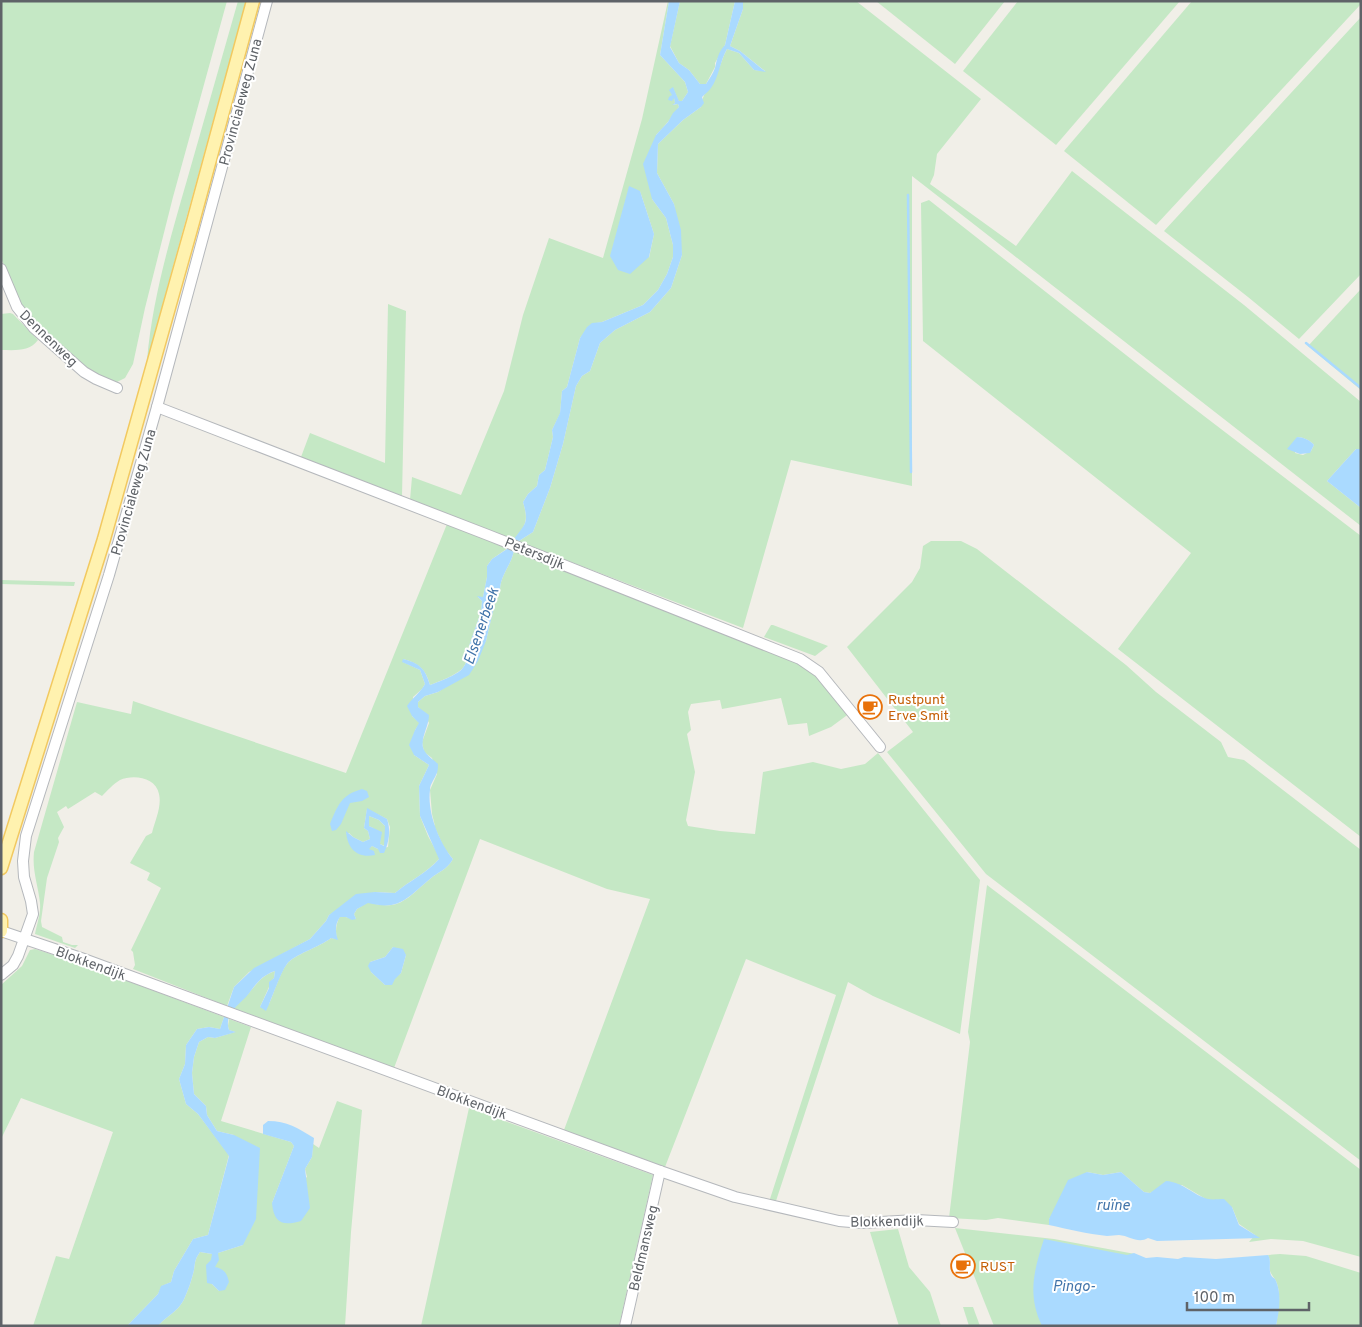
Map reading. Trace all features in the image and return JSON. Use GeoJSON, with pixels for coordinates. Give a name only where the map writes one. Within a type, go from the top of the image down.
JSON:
{"type":"FeatureCollection","features":[{"type":"Feature","properties":{"kind":"main road","name":"Provincialeweg Zuna"},"geometry":{"type":"LineString","coordinates":[[1,868],[104,539],[253,1]]}},
{"type":"Feature","properties":{"kind":"main road"},"geometry":{"type":"LineString","coordinates":[[1,920],[1,931]]}},
{"type":"Feature","properties":{"kind":"street","name":"Provincialeweg Zuna"},"geometry":{"type":"LineString","coordinates":[[1,975],[12,965],[25,940],[33,914],[24,877],[23,861],[26,836],[109,575],[157,407],[267,1]]}},
{"type":"Feature","properties":{"kind":"street","name":"Dennenweg"},"geometry":{"type":"LineString","coordinates":[[1,269],[17,307],[34,328],[84,372],[117,388]]}},
{"type":"Feature","properties":{"kind":"street","name":"Petersdijk"},"geometry":{"type":"LineString","coordinates":[[157,407],[488,535],[800,659],[819,672],[880,748]]}},
{"type":"Feature","properties":{"kind":"street","name":"Blokkendijk"},"geometry":{"type":"LineString","coordinates":[[1,931],[81,958],[660,1171],[742,1199],[839,1221],[863,1223],[922,1220],[953,1222]]}},
{"type":"Feature","properties":{"kind":"street","name":"Beldmansweg"},"geometry":{"type":"LineString","coordinates":[[625,1326],[660,1171]]}},
{"type":"Feature","properties":{"kind":"green space"},"geometry":{"type":"Polygon","coordinates":[[[1,1],[227,1],[173,197],[133,364],[125,378],[117,382],[87,369],[39,326],[20,304],[1,258],[1,1]]]}},
{"type":"Feature","properties":{"kind":"green space"},"geometry":{"type":"Polygon","coordinates":[[[238,1],[246,1],[147,361],[157,292],[168,247],[238,1]]]}},
{"type":"Feature","properties":{"kind":"green space"},"geometry":{"type":"Polygon","coordinates":[[[669,1],[660,55],[685,82],[688,92],[682,101],[679,102],[673,88],[675,103],[673,105],[678,104],[679,107],[656,135],[652,199],[666,218],[673,245],[673,257],[667,274],[658,290],[643,305],[602,322],[592,324],[580,338],[567,387],[562,391],[560,414],[552,430],[553,437],[545,470],[539,475],[537,486],[528,494],[523,502],[526,521],[516,537],[519,541],[533,532],[550,488],[563,444],[576,386],[582,376],[590,371],[600,343],[615,330],[650,312],[671,288],[682,255],[674,204],[657,173],[658,144],[683,120],[701,107],[705,93],[718,71],[727,49],[739,53],[754,70],[765,71],[740,51],[730,46],[743,9],[743,1],[856,1],[981,99],[937,154],[934,175],[930,184],[1016,246],[1072,171],[1244,305],[1361,402],[1361,449],[1356,449],[1327,481],[1361,508],[1361,526],[912,176],[912,486],[791,460],[743,628],[410,500],[412,477],[461,495],[504,391],[523,315],[549,238],[603,258],[642,119],[669,1]],[[640,191],[649,258],[654,234],[640,191]],[[1297,437],[1295,453],[1303,455],[1311,451],[1314,445],[1312,443],[1297,437]]]}},
{"type":"Feature","properties":{"kind":"green space"},"geometry":{"type":"Polygon","coordinates":[[[680,1],[735,1],[725,45],[706,84],[700,84],[689,70],[679,63],[670,46],[680,1]]]}},
{"type":"Feature","properties":{"kind":"green space"},"geometry":{"type":"Polygon","coordinates":[[[876,1],[1005,1],[955,64],[876,1]]]}},
{"type":"Feature","properties":{"kind":"green space"},"geometry":{"type":"Polygon","coordinates":[[[1018,1],[1180,1],[1056,145],[963,71],[1018,1]]]}},
{"type":"Feature","properties":{"kind":"green space"},"geometry":{"type":"Polygon","coordinates":[[[1192,1],[1361,1],[1361,4],[1156,225],[1064,151],[1192,1]]]}},
{"type":"Feature","properties":{"kind":"green space"},"geometry":{"type":"Polygon","coordinates":[[[1361,17],[1361,274],[1299,339],[1164,231],[1361,17]]]}},
{"type":"Feature","properties":{"kind":"green space"},"geometry":{"type":"Polygon","coordinates":[[[929,200],[1187,403],[1361,536],[1361,837],[1118,649],[1191,553],[923,341],[921,203],[929,200]]]}},
{"type":"Feature","properties":{"kind":"green space"},"geometry":{"type":"Polygon","coordinates":[[[1361,289],[1361,390],[1308,346],[1361,289]]]}},
{"type":"Feature","properties":{"kind":"green space"},"geometry":{"type":"Polygon","coordinates":[[[388,304],[406,311],[402,496],[301,457],[310,433],[385,463],[388,304]]]}},
{"type":"Feature","properties":{"kind":"green space"},"geometry":{"type":"Polygon","coordinates":[[[10,313],[38,340],[30,347],[21,350],[1,350],[1,314],[10,313]]]}},
{"type":"Feature","properties":{"kind":"green space"},"geometry":{"type":"Polygon","coordinates":[[[447,524],[508,548],[492,559],[487,566],[483,597],[478,597],[482,601],[481,612],[464,667],[451,676],[430,685],[421,668],[413,662],[403,659],[403,662],[420,670],[425,684],[413,697],[412,716],[420,723],[415,730],[414,755],[429,765],[419,786],[420,816],[440,858],[429,868],[395,893],[375,892],[329,915],[310,939],[249,972],[234,987],[227,1006],[133,969],[135,965],[131,950],[161,888],[147,880],[150,873],[130,863],[146,836],[152,833],[160,799],[157,788],[149,781],[137,777],[125,778],[115,783],[102,796],[95,792],[68,809],[66,806],[57,812],[64,827],[58,838],[59,842],[47,878],[41,921],[42,927],[62,937],[63,942],[78,945],[75,948],[35,934],[40,907],[34,871],[34,852],[77,702],[131,714],[133,701],[346,773],[447,524]],[[367,809],[364,828],[368,831],[370,839],[363,842],[346,833],[369,848],[372,846],[378,849],[388,847],[390,827],[387,819],[367,809]]]}},
{"type":"Feature","properties":{"kind":"green space"},"geometry":{"type":"Polygon","coordinates":[[[931,541],[961,541],[977,549],[1221,742],[1228,757],[1244,760],[1361,850],[1361,1161],[986,874],[887,752],[913,732],[847,647],[912,582],[920,568],[923,546],[931,541]]]}},
{"type":"Feature","properties":{"kind":"green space"},"geometry":{"type":"Polygon","coordinates":[[[514,550],[808,667],[850,713],[831,727],[809,736],[807,723],[788,725],[781,698],[722,709],[720,700],[691,704],[688,712],[691,730],[687,734],[695,772],[686,820],[688,826],[755,834],[763,772],[813,762],[841,769],[865,764],[878,753],[980,880],[960,1034],[873,996],[848,982],[775,1204],[769,1202],[836,995],[746,959],[665,1167],[564,1130],[650,899],[607,889],[480,839],[394,1068],[233,1008],[262,979],[275,971],[274,978],[270,982],[260,1007],[269,1004],[282,972],[290,961],[331,938],[337,939],[336,928],[340,916],[356,919],[354,914],[357,909],[368,902],[388,905],[402,901],[445,868],[453,859],[444,848],[432,821],[435,826],[430,790],[437,774],[432,758],[424,752],[422,742],[429,723],[424,713],[418,707],[418,702],[425,696],[438,692],[450,684],[486,641],[498,590],[514,550]],[[393,947],[385,957],[370,962],[371,972],[385,985],[401,973],[406,955],[393,947]]]}},
{"type":"Feature","properties":{"kind":"green space"},"geometry":{"type":"Polygon","coordinates":[[[1,580],[75,582],[74,586],[1,584],[1,580]]]}},
{"type":"Feature","properties":{"kind":"green space"},"geometry":{"type":"Polygon","coordinates":[[[771,625],[828,646],[815,656],[764,637],[771,625]]]}},
{"type":"Feature","properties":{"kind":"green space"},"geometry":{"type":"Polygon","coordinates":[[[369,816],[379,820],[385,826],[385,846],[380,844],[377,831],[369,826],[369,816]]]}},
{"type":"Feature","properties":{"kind":"green space"},"geometry":{"type":"Polygon","coordinates":[[[987,885],[1361,1170],[1361,1257],[1303,1241],[1271,1239],[1249,1242],[1255,1235],[1239,1224],[1232,1207],[1219,1212],[1204,1198],[1182,1185],[1150,1193],[1144,1192],[1121,1172],[1103,1175],[1087,1172],[1049,1219],[1049,1225],[998,1218],[986,1220],[949,1218],[970,1042],[968,1032],[987,885]]]}},
{"type":"Feature","properties":{"kind":"green space"},"geometry":{"type":"Polygon","coordinates":[[[35,949],[85,965],[224,1017],[220,1029],[209,1027],[197,1029],[186,1045],[185,1064],[179,1079],[186,1104],[198,1114],[229,1155],[208,1235],[193,1239],[174,1271],[171,1282],[162,1286],[158,1294],[127,1326],[33,1326],[56,1256],[69,1259],[113,1132],[21,1098],[1,1139],[1,985],[22,966],[30,950],[35,949]]]}},
{"type":"Feature","properties":{"kind":"green space"},"geometry":{"type":"Polygon","coordinates":[[[229,1019],[251,1027],[221,1121],[291,1142],[294,1146],[272,1203],[307,1177],[305,1169],[312,1157],[313,1144],[319,1148],[337,1101],[362,1110],[345,1326],[158,1326],[182,1302],[200,1252],[212,1254],[212,1284],[219,1291],[214,1267],[218,1253],[243,1245],[234,1135],[217,1131],[207,1115],[206,1106],[194,1094],[192,1073],[194,1057],[199,1042],[208,1037],[215,1038],[235,1032],[229,1030],[229,1019]]]}},
{"type":"Feature","properties":{"kind":"green space"},"geometry":{"type":"Polygon","coordinates":[[[469,1108],[653,1175],[619,1326],[421,1326],[469,1108]]]}},
{"type":"Feature","properties":{"kind":"green space"},"geometry":{"type":"Polygon","coordinates":[[[955,1228],[1054,1239],[1135,1254],[1164,1326],[994,1326],[955,1228]]]}},
{"type":"Feature","properties":{"kind":"green space"},"geometry":{"type":"Polygon","coordinates":[[[898,1229],[909,1267],[930,1292],[941,1326],[899,1326],[870,1232],[898,1229]]]}},
{"type":"Feature","properties":{"kind":"green space"},"geometry":{"type":"Polygon","coordinates":[[[1268,1255],[1306,1256],[1361,1273],[1361,1326],[1276,1326],[1279,1292],[1276,1281],[1270,1271],[1268,1255]]]}},
{"type":"Feature","properties":{"kind":"green space"},"geometry":{"type":"Polygon","coordinates":[[[963,1307],[973,1307],[980,1326],[969,1326],[963,1307]]]}},
{"type":"Feature","properties":{"kind":"water"},"geometry":{"type":"Polygon","coordinates":[[[669,1],[680,1],[670,47],[679,63],[689,70],[700,84],[706,84],[714,70],[719,53],[725,45],[735,1],[743,1],[743,9],[730,46],[740,51],[766,72],[754,70],[739,53],[727,49],[714,84],[702,97],[704,103],[658,144],[657,173],[674,204],[681,230],[682,255],[671,288],[650,312],[615,330],[600,343],[590,371],[582,376],[576,386],[563,444],[550,488],[533,532],[519,541],[514,539],[526,519],[523,502],[528,494],[537,486],[539,475],[545,470],[553,437],[552,430],[560,413],[562,391],[567,387],[580,338],[592,323],[602,322],[643,305],[658,290],[667,274],[673,257],[673,245],[666,218],[652,199],[643,164],[656,135],[679,107],[678,104],[672,105],[675,103],[674,98],[672,101],[668,100],[672,95],[669,90],[673,87],[679,101],[682,101],[688,92],[685,82],[660,55],[669,1]]]}},
{"type":"Feature","properties":{"kind":"water"},"geometry":{"type":"Polygon","coordinates":[[[629,186],[640,191],[654,234],[649,257],[630,274],[618,270],[610,256],[629,186]]]}},
{"type":"Feature","properties":{"kind":"water"},"geometry":{"type":"Polygon","coordinates":[[[1297,437],[1306,439],[1314,445],[1310,453],[1300,454],[1287,449],[1297,437]]]}},
{"type":"Feature","properties":{"kind":"water"},"geometry":{"type":"Polygon","coordinates":[[[1356,449],[1361,449],[1361,508],[1327,481],[1356,449]]]}},
{"type":"Feature","properties":{"kind":"water","name":"Elsenerbeek"},"geometry":{"type":"Polygon","coordinates":[[[510,547],[514,550],[513,555],[498,590],[486,641],[478,661],[469,675],[438,692],[425,696],[418,702],[418,707],[429,715],[423,738],[424,750],[438,764],[437,772],[430,788],[432,817],[443,844],[453,859],[445,868],[402,901],[388,905],[368,903],[357,909],[354,914],[356,919],[340,917],[336,928],[338,940],[331,938],[290,961],[282,973],[266,1011],[260,1007],[269,988],[269,982],[274,978],[275,971],[255,985],[232,1011],[228,1025],[229,1030],[236,1032],[215,1038],[208,1037],[199,1042],[194,1057],[192,1073],[194,1094],[206,1106],[207,1115],[217,1131],[234,1135],[260,1148],[256,1219],[243,1245],[218,1253],[219,1260],[215,1267],[223,1270],[227,1276],[229,1282],[225,1290],[219,1291],[212,1284],[207,1283],[206,1265],[211,1260],[212,1254],[200,1252],[186,1294],[176,1310],[158,1326],[127,1326],[158,1294],[161,1286],[171,1282],[174,1271],[193,1239],[208,1235],[229,1156],[198,1114],[186,1104],[179,1079],[185,1064],[186,1045],[197,1029],[209,1027],[220,1029],[234,987],[254,968],[310,939],[329,915],[356,894],[375,892],[395,893],[429,869],[439,859],[420,816],[419,786],[429,765],[414,755],[409,745],[419,723],[412,716],[407,706],[425,684],[420,670],[402,662],[403,659],[421,667],[430,685],[452,676],[464,667],[481,612],[482,601],[477,596],[483,597],[487,566],[492,559],[510,547]]]}},
{"type":"Feature","properties":{"kind":"water"},"geometry":{"type":"Polygon","coordinates":[[[362,789],[367,791],[369,797],[362,801],[350,803],[341,824],[336,830],[332,831],[330,824],[341,802],[349,794],[362,789]]]}},
{"type":"Feature","properties":{"kind":"water"},"geometry":{"type":"Polygon","coordinates":[[[367,808],[387,819],[389,836],[384,853],[380,853],[378,849],[372,846],[369,849],[374,851],[375,855],[363,855],[354,851],[348,842],[346,831],[363,842],[370,839],[368,831],[364,828],[367,808]],[[369,816],[369,826],[382,832],[380,844],[384,846],[385,826],[379,820],[369,816]]]}},
{"type":"Feature","properties":{"kind":"water"},"geometry":{"type":"Polygon","coordinates":[[[393,947],[403,949],[406,955],[401,973],[392,985],[385,985],[371,972],[368,966],[370,962],[385,957],[393,947]]]}},
{"type":"Feature","properties":{"kind":"water"},"geometry":{"type":"Polygon","coordinates":[[[268,1121],[281,1122],[292,1126],[314,1138],[312,1157],[305,1169],[310,1208],[301,1221],[280,1222],[273,1210],[272,1203],[294,1146],[291,1142],[263,1134],[263,1125],[268,1121]]]}},
{"type":"Feature","properties":{"kind":"water","name":"ruïne"},"geometry":{"type":"Polygon","coordinates":[[[1087,1172],[1103,1175],[1121,1172],[1144,1192],[1150,1193],[1166,1181],[1183,1186],[1208,1199],[1224,1199],[1232,1207],[1239,1225],[1260,1238],[1157,1241],[1148,1238],[1137,1240],[1119,1235],[1092,1234],[1049,1225],[1049,1219],[1068,1180],[1087,1172]]]}},
{"type":"Feature","properties":{"kind":"water","name":"Pingo-"},"geometry":{"type":"Polygon","coordinates":[[[1044,1239],[1127,1255],[1134,1253],[1146,1258],[1178,1259],[1184,1257],[1216,1259],[1268,1255],[1270,1272],[1278,1286],[1279,1292],[1276,1326],[1042,1326],[1037,1315],[1033,1293],[1037,1261],[1044,1239]]]}},
{"type":"Feature","properties":{"kind":"waterway"},"geometry":{"type":"LineString","coordinates":[[908,195],[911,472]]}},
{"type":"Feature","properties":{"kind":"waterway"},"geometry":{"type":"LineString","coordinates":[[1306,343],[1361,388]]}},
{"type":"Feature","properties":{"kind":"place","name":"Rustpunt Erve Smit"},"geometry":{"type":"Point","coordinates":[870,707]}},
{"type":"Feature","properties":{"kind":"place","name":"RUST"},"geometry":{"type":"Point","coordinates":[963,1266]}}]}
